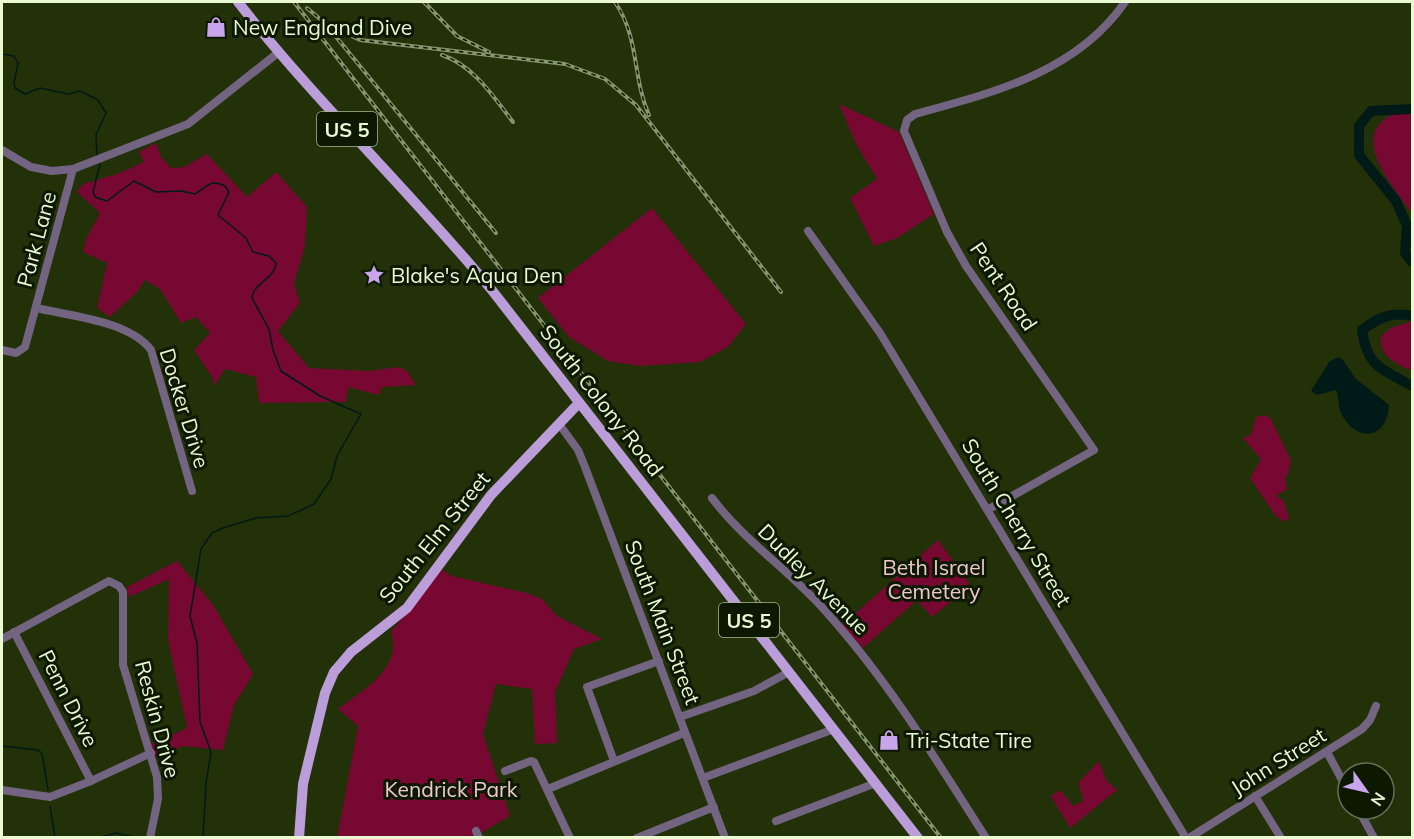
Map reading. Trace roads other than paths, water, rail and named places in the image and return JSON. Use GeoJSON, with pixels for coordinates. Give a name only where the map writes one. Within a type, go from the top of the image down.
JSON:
{"type":"FeatureCollection","features":[{"type":"Feature","properties":{"kind":"main road","name":"South Colony Road"},"geometry":{"type":"LineString","coordinates":[[238,2],[279,52],[457,248],[918,837]]}},
{"type":"Feature","properties":{"kind":"main road","name":"South Elm Street"},"geometry":{"type":"LineString","coordinates":[[298,837],[303,784],[326,693],[334,672],[351,652],[407,608],[491,495],[579,403]]}},
{"type":"Feature","properties":{"kind":"street","name":"Pent Road"},"geometry":{"type":"LineString","coordinates":[[989,509],[1094,450],[966,266],[942,223],[904,131],[907,120],[915,114],[1017,84],[1051,67],[1086,44],[1125,2]]}},
{"type":"Feature","properties":{"kind":"street"},"geometry":{"type":"LineString","coordinates":[[2,150],[31,167],[52,171],[73,169],[188,124],[279,52]]}},
{"type":"Feature","properties":{"kind":"street","name":"Park Lane"},"geometry":{"type":"LineString","coordinates":[[2,350],[20,352],[25,347],[73,169]]}},
{"type":"Feature","properties":{"kind":"street","name":"South Cherry Street"},"geometry":{"type":"LineString","coordinates":[[807,231],[878,330],[1188,837]]}},
{"type":"Feature","properties":{"kind":"street","name":"Docker Drive"},"geometry":{"type":"LineString","coordinates":[[36,308],[127,330],[143,340],[151,350],[192,491]]}},
{"type":"Feature","properties":{"kind":"street","name":"South Main Street"},"geometry":{"type":"LineString","coordinates":[[559,424],[581,459],[725,837]]}},
{"type":"Feature","properties":{"kind":"street","name":"Dudley Avenue"},"geometry":{"type":"LineString","coordinates":[[712,498],[743,533],[827,612],[860,651],[986,837]]}},
{"type":"Feature","properties":{"kind":"street","name":"Reskin Drive"},"geometry":{"type":"LineString","coordinates":[[14,632],[109,581],[119,586],[123,592],[123,665],[151,753],[158,788],[150,837]]}},
{"type":"Feature","properties":{"kind":"street"},"geometry":{"type":"LineString","coordinates":[[2,639],[14,632]]}},
{"type":"Feature","properties":{"kind":"street","name":"Penn Drive"},"geometry":{"type":"LineString","coordinates":[[14,632],[91,781]]}},
{"type":"Feature","properties":{"kind":"street"},"geometry":{"type":"LineString","coordinates":[[614,761],[587,687],[658,661]]}},
{"type":"Feature","properties":{"kind":"street"},"geometry":{"type":"LineString","coordinates":[[680,717],[754,691],[789,672]]}},
{"type":"Feature","properties":{"kind":"street","name":"John Street"},"geometry":{"type":"LineString","coordinates":[[1188,837],[1327,752],[1366,725],[1376,706]]}},
{"type":"Feature","properties":{"kind":"street"},"geometry":{"type":"LineString","coordinates":[[703,778],[834,729]]}},
{"type":"Feature","properties":{"kind":"street"},"geometry":{"type":"LineString","coordinates":[[548,789],[684,733]]}},
{"type":"Feature","properties":{"kind":"street"},"geometry":{"type":"LineString","coordinates":[[1327,752],[1336,769]]}},
{"type":"Feature","properties":{"kind":"street"},"geometry":{"type":"LineString","coordinates":[[2,790],[50,797],[151,753]]}},
{"type":"Feature","properties":{"kind":"street"},"geometry":{"type":"LineString","coordinates":[[506,771],[531,761],[534,762],[570,837]]}},
{"type":"Feature","properties":{"kind":"street"},"geometry":{"type":"LineString","coordinates":[[776,821],[876,783]]}},
{"type":"Feature","properties":{"kind":"street"},"geometry":{"type":"LineString","coordinates":[[1255,796],[1281,837]]}},
{"type":"Feature","properties":{"kind":"street"},"geometry":{"type":"LineString","coordinates":[[637,837],[714,807]]}},
{"type":"Feature","properties":{"kind":"street"},"geometry":{"type":"LineString","coordinates":[[1365,821],[1374,837]]}},
{"type":"Feature","properties":{"kind":"water"},"geometry":{"type":"Polygon","coordinates":[[[1338,357],[1343,360],[1356,379],[1389,405],[1384,424],[1372,433],[1365,434],[1350,426],[1341,414],[1336,390],[1317,395],[1311,391],[1329,362],[1338,357]]]}},
{"type":"Feature","properties":{"kind":"waterway"},"geometry":{"type":"LineString","coordinates":[[2,54],[14,56],[18,63],[15,88],[25,94],[40,88],[68,94],[80,91],[98,100],[106,113],[96,135],[97,156]]}},
{"type":"Feature","properties":{"kind":"waterway"},"geometry":{"type":"LineString","coordinates":[[1412,109],[1371,111],[1359,126],[1359,155],[1396,201],[1407,226],[1405,253],[1412,262]]}},
{"type":"Feature","properties":{"kind":"waterway"},"geometry":{"type":"LineString","coordinates":[[100,164],[93,192],[95,197],[107,201],[134,181],[156,192],[181,191],[195,194],[212,183],[225,186],[229,192],[218,215],[246,238],[253,252],[269,256],[276,263],[272,273],[256,288],[252,298],[269,329],[273,350],[281,371],[320,396],[361,414],[337,456],[331,479],[314,504],[288,516],[256,518],[223,528],[212,533],[201,549],[190,616],[197,643],[200,722],[211,752],[206,783],[203,838]]}},
{"type":"Feature","properties":{"kind":"waterway"},"geometry":{"type":"LineString","coordinates":[[1412,316],[1392,315],[1362,330],[1368,352],[1378,366],[1412,386]]}},
{"type":"Feature","properties":{"kind":"waterway"},"geometry":{"type":"LineString","coordinates":[[2,746],[37,750],[42,753],[48,790]]}},
{"type":"Feature","properties":{"kind":"waterway"},"geometry":{"type":"LineString","coordinates":[[50,806],[55,838]]}},
{"type":"Feature","properties":{"kind":"waterway"},"geometry":{"type":"LineString","coordinates":[[96,838],[116,833],[138,838]]}},
{"type":"Feature","properties":{"kind":"railway"},"geometry":{"type":"LineString","coordinates":[[294,2],[941,838]]}},
{"type":"Feature","properties":{"kind":"railway"},"geometry":{"type":"LineString","coordinates":[[424,2],[457,36],[489,52]]}},
{"type":"Feature","properties":{"kind":"railway"},"geometry":{"type":"LineString","coordinates":[[615,2],[628,30],[640,87],[649,115]]}},
{"type":"Feature","properties":{"kind":"railway"},"geometry":{"type":"LineString","coordinates":[[307,8],[326,24],[360,40],[565,64],[605,79],[636,105],[781,292]]}},
{"type":"Feature","properties":{"kind":"railway"},"geometry":{"type":"LineString","coordinates":[[333,33],[496,233]]}},
{"type":"Feature","properties":{"kind":"railway"},"geometry":{"type":"LineString","coordinates":[[442,55],[464,66],[473,74],[513,122]]}},
{"type":"Feature","properties":{"kind":"place","name":"New England Dive"},"geometry":{"type":"Point","coordinates":[216,27]}},
{"type":"Feature","properties":{"kind":"place","name":"Blake's Aqua Den"},"geometry":{"type":"Point","coordinates":[374,275]}},
{"type":"Feature","properties":{"kind":"place","name":"Tri-State Tire"},"geometry":{"type":"Point","coordinates":[889,740]}},
{"type":"Feature","properties":{"kind":"park label","name":"Beth Israel Cemetery"},"geometry":{"type":"Point","coordinates":[934,579]}},
{"type":"Feature","properties":{"kind":"park label","name":"Kendrick Park"},"geometry":{"type":"Point","coordinates":[451,789]}}]}
